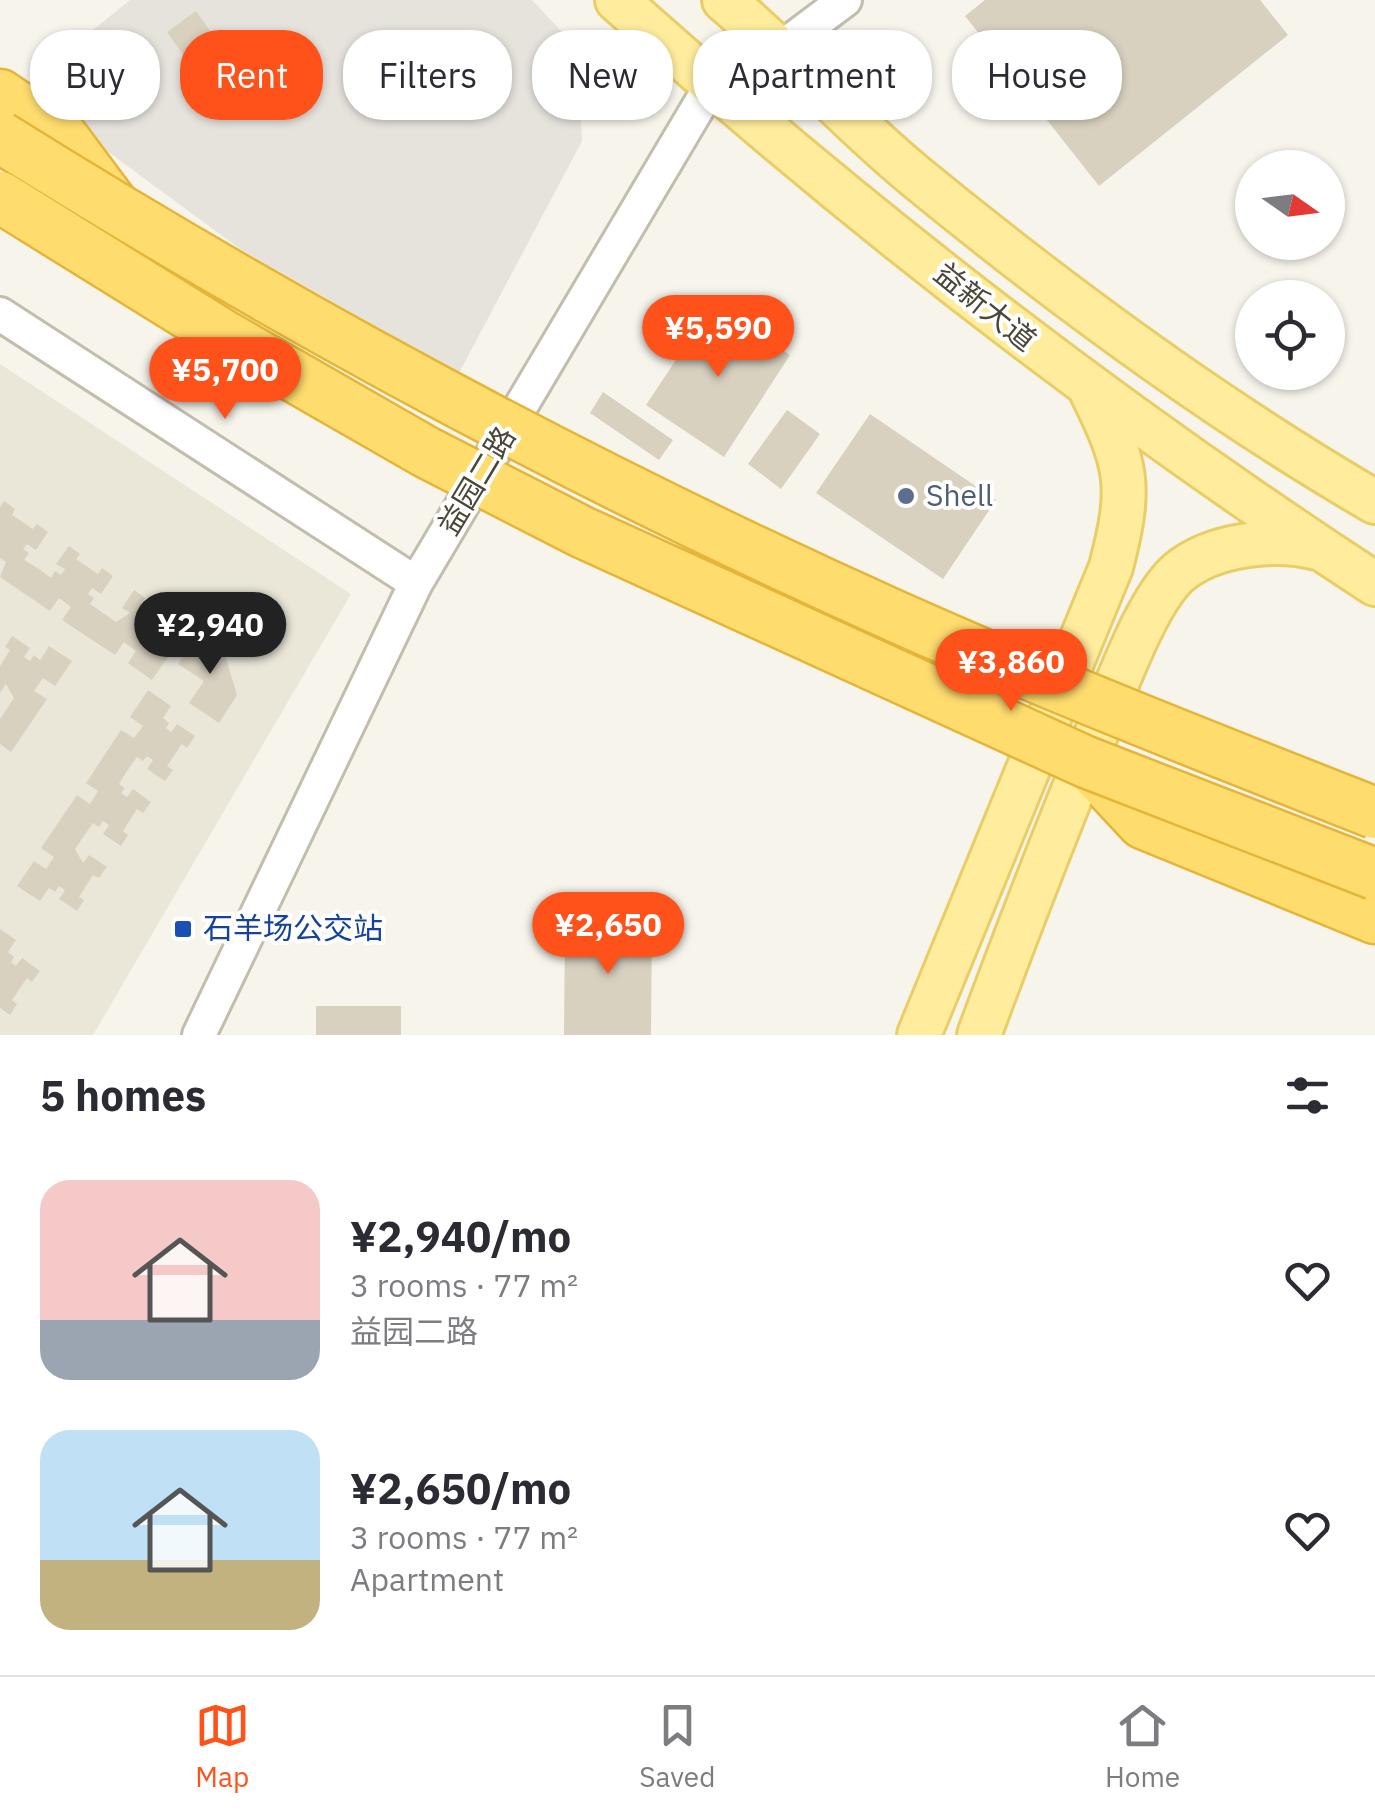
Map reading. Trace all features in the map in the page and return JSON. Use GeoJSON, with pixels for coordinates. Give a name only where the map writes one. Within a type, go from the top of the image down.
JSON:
{"type":"FeatureCollection","features":[{"type":"Feature","properties":{"kind":"highway"},"geometry":{"type":"LineString","coordinates":[[0,95],[63,138],[116,209]]}},
{"type":"Feature","properties":{"kind":"highway"},"geometry":{"type":"LineString","coordinates":[[0,136],[116,209],[474,408],[747,547],[1020,670],[1375,813]]}},
{"type":"Feature","properties":{"kind":"highway"},"geometry":{"type":"LineString","coordinates":[[0,197],[224,336],[426,452],[582,532],[1086,762],[1375,874]]}},
{"type":"Feature","properties":{"kind":"highway"},"geometry":{"type":"LineString","coordinates":[[1086,762],[1142,824],[1375,918]]}},
{"type":"Feature","properties":{"kind":"main road","name":"益新大道"},"geometry":{"type":"LineString","coordinates":[[618,0],[693,67]]}},
{"type":"Feature","properties":{"kind":"main road","name":"益新大道"},"geometry":{"type":"LineString","coordinates":[[724,0],[760,30]]}},
{"type":"Feature","properties":{"kind":"main road","name":"益新大道"},"geometry":{"type":"LineString","coordinates":[[756,120],[1034,348],[1375,584]]}},
{"type":"Feature","properties":{"kind":"main road","name":"益新大道"},"geometry":{"type":"LineString","coordinates":[[856,120],[912,174],[1089,310],[1273,442],[1375,502]]}},
{"type":"Feature","properties":{"kind":"main road"},"geometry":{"type":"LineString","coordinates":[[920,1035],[1111,566],[1126,508],[1122,454],[1089,386]]}},
{"type":"Feature","properties":{"kind":"main road"},"geometry":{"type":"LineString","coordinates":[[979,1035],[1046,856],[1136,638],[1178,574],[1206,558],[1254,544],[1293,541],[1322,550]]}},
{"type":"Feature","properties":{"kind":"street"},"geometry":{"type":"LineString","coordinates":[[805,30],[845,0]]}},
{"type":"Feature","properties":{"kind":"street","name":"益园二路"},"geometry":{"type":"LineString","coordinates":[[200,1035],[416,583],[693,116]]}},
{"type":"Feature","properties":{"kind":"street"},"geometry":{"type":"LineString","coordinates":[[0,314],[416,583]]}},
{"type":"Feature","properties":{"kind":"shaded area"},"geometry":{"type":"Polygon","coordinates":[[[130,0],[532,0],[560,30],[532,30],[532,120],[581,120],[582,141],[459,373],[243,251],[65,120],[160,120],[160,30],[93,30],[130,0]]]}},
{"type":"Feature","properties":{"kind":"shaded area"},"geometry":{"type":"Polygon","coordinates":[[[0,364],[351,594],[93,1035],[0,1035],[0,364]]]}},
{"type":"Feature","properties":{"kind":"building"},"geometry":{"type":"Polygon","coordinates":[[[985,0],[1260,0],[1288,35],[1099,186],[1047,120],[1122,120],[1122,30],[976,30],[965,16],[985,0]]]}},
{"type":"Feature","properties":{"kind":"building"},"geometry":{"type":"Polygon","coordinates":[[[196,11],[209,30],[180,30],[180,50],[167,32],[196,11]]]}},
{"type":"Feature","properties":{"kind":"building"},"geometry":{"type":"Polygon","coordinates":[[[713,304],[790,355],[724,457],[646,405],[713,304]]]}},
{"type":"Feature","properties":{"kind":"building"},"geometry":{"type":"Polygon","coordinates":[[[603,392],[673,440],[659,460],[590,413],[603,392]]]}},
{"type":"Feature","properties":{"kind":"building"},"geometry":{"type":"Polygon","coordinates":[[[787,410],[820,434],[781,489],[748,464],[787,410]]]}},
{"type":"Feature","properties":{"kind":"building","name":"Shell"},"geometry":{"type":"Polygon","coordinates":[[[870,414],[996,500],[943,579],[816,493],[870,414]]]}},
{"type":"Feature","properties":{"kind":"building"},"geometry":{"type":"Polygon","coordinates":[[[4,501],[15,509],[12,515],[33,529],[37,524],[48,532],[36,550],[27,544],[23,549],[29,553],[24,560],[51,578],[55,571],[61,575],[65,569],[56,564],[69,546],[80,554],[76,559],[98,574],[102,568],[113,576],[101,594],[92,588],[88,594],[94,598],[90,604],[116,622],[130,613],[122,608],[134,590],[145,598],[141,603],[164,618],[167,612],[178,620],[166,638],[157,632],[153,638],[159,641],[155,648],[168,657],[152,680],[128,663],[136,651],[124,642],[115,655],[62,620],[71,607],[59,598],[50,611],[0,577],[6,562],[0,558],[0,507],[4,501]]]}},
{"type":"Feature","properties":{"kind":"building"},"geometry":{"type":"Polygon","coordinates":[[[198,632],[223,648],[237,695],[219,723],[189,703],[204,681],[178,664],[198,632]]]}},
{"type":"Feature","properties":{"kind":"building"},"geometry":{"type":"Polygon","coordinates":[[[12,636],[30,648],[24,657],[30,661],[34,655],[40,660],[49,646],[72,661],[55,686],[43,678],[34,691],[47,699],[11,752],[0,744],[0,719],[14,698],[6,684],[0,693],[0,666],[10,650],[5,647],[12,636]]]}},
{"type":"Feature","properties":{"kind":"building"},"geometry":{"type":"Polygon","coordinates":[[[148,690],[171,706],[163,718],[169,723],[166,728],[171,732],[177,724],[195,736],[187,748],[182,744],[167,766],[173,770],[165,781],[147,769],[153,760],[147,756],[143,761],[137,757],[127,771],[119,784],[125,788],[121,793],[127,797],[133,789],[151,802],[143,813],[137,809],[123,831],[128,835],[121,846],[103,834],[109,825],[103,821],[99,827],[93,823],[75,849],[83,863],[89,855],[107,867],[99,878],[93,875],[79,897],[84,900],[77,911],[59,899],[65,890],[59,886],[55,892],[49,888],[40,901],[17,886],[34,861],[46,869],[54,857],[41,848],[77,795],[90,804],[98,791],[86,783],[121,730],[134,738],[143,726],[130,717],[148,690]]]}},
{"type":"Feature","properties":{"kind":"building"},"geometry":{"type":"Polygon","coordinates":[[[565,919],[652,919],[651,1035],[564,1035],[565,919]]]}},
{"type":"Feature","properties":{"kind":"building"},"geometry":{"type":"Polygon","coordinates":[[[0,929],[16,940],[8,952],[14,957],[11,962],[16,966],[22,958],[40,971],[32,982],[27,978],[12,1000],[17,1004],[10,1015],[0,1008],[0,929]]]}},
{"type":"Feature","properties":{"kind":"building"},"geometry":{"type":"Polygon","coordinates":[[[316,1006],[401,1006],[401,1035],[316,1035],[316,1006]]]}},
{"type":"Feature","properties":{"kind":"place","name":"Shell"},"geometry":{"type":"Point","coordinates":[906,496]}},
{"type":"Feature","properties":{"kind":"place","name":"石羊场公交站"},"geometry":{"type":"Point","coordinates":[183,929]}}]}
